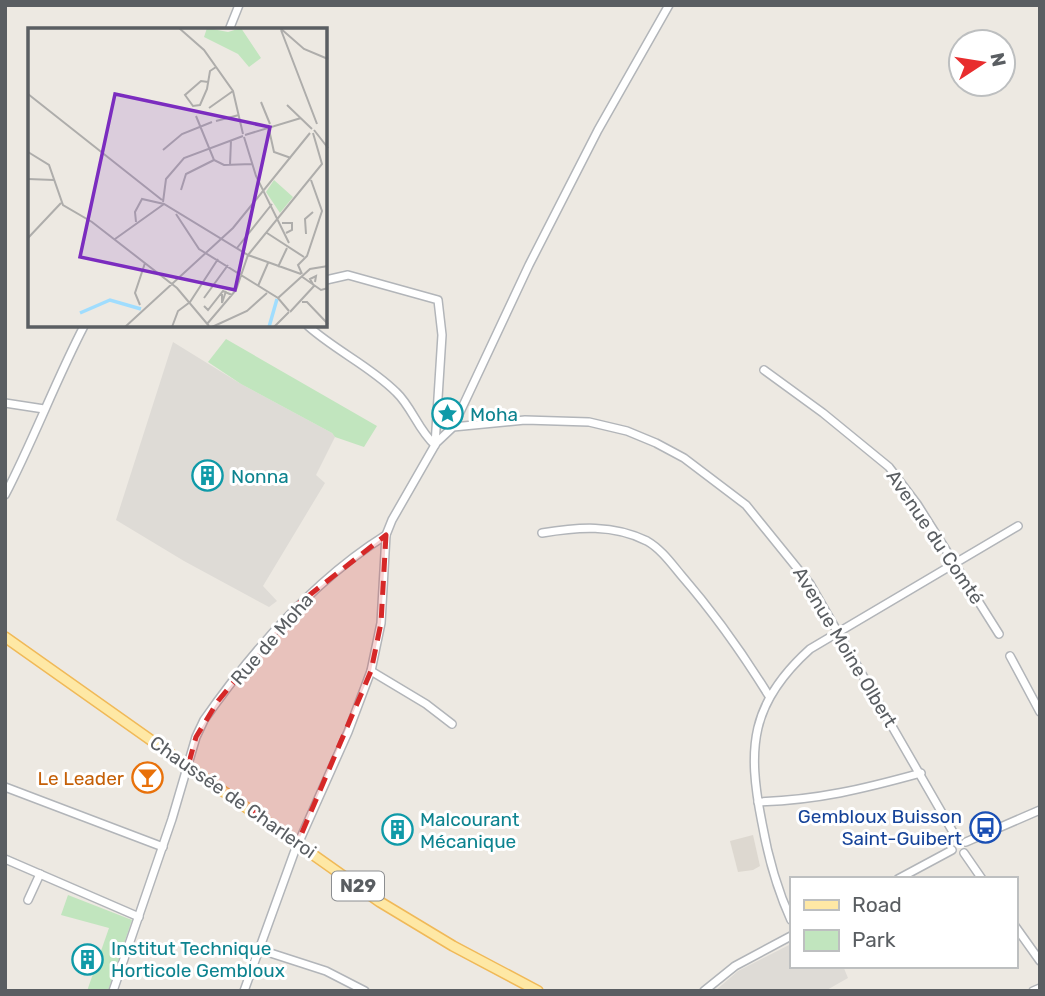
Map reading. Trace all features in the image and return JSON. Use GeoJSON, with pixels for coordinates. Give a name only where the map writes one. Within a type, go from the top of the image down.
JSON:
{"type":"FeatureCollection","features":[{"type":"Feature","properties":{"kind":"main road","name":"Chaussée de Charleroi"},"geometry":{"type":"LineString","coordinates":[[5,637],[380,902],[453,946],[538,991]]}},
{"type":"Feature","properties":{"kind":"street"},"geometry":{"type":"LineString","coordinates":[[230,28],[239,5]]}},
{"type":"Feature","properties":{"kind":"street"},"geometry":{"type":"LineString","coordinates":[[244,991],[298,842],[346,737],[371,671],[381,623],[386,535],[392,520],[435,445],[453,427],[598,130],[669,5]]}},
{"type":"Feature","properties":{"kind":"street"},"geometry":{"type":"LineString","coordinates":[[327,280],[348,275],[438,300],[442,335],[435,445]]}},
{"type":"Feature","properties":{"kind":"street"},"geometry":{"type":"LineString","coordinates":[[5,495],[34,440],[44,409],[84,327]]}},
{"type":"Feature","properties":{"kind":"street"},"geometry":{"type":"LineString","coordinates":[[309,327],[399,394],[424,435],[435,445]]}},
{"type":"Feature","properties":{"kind":"street","name":"Avenue du Comté"},"geometry":{"type":"LineString","coordinates":[[764,370],[823,413],[889,467],[910,494],[999,634]]}},
{"type":"Feature","properties":{"kind":"street"},"geometry":{"type":"LineString","coordinates":[[5,403],[44,409]]}},
{"type":"Feature","properties":{"kind":"street","name":"Avenue Moine Olbert"},"geometry":{"type":"LineString","coordinates":[[453,427],[525,420],[589,422],[627,432],[684,458],[746,506],[810,584],[957,839]]}},
{"type":"Feature","properties":{"kind":"street"},"geometry":{"type":"LineString","coordinates":[[790,917],[772,869],[753,764],[755,736],[769,696],[810,649],[1018,526]]}},
{"type":"Feature","properties":{"kind":"street"},"geometry":{"type":"LineString","coordinates":[[542,533],[583,527],[605,528],[649,542],[696,592],[769,696]]}},
{"type":"Feature","properties":{"kind":"street","name":"Rue de Moha"},"geometry":{"type":"LineString","coordinates":[[113,991],[163,847],[195,737],[204,720],[298,604],[342,566],[386,535]]}},
{"type":"Feature","properties":{"kind":"street"},"geometry":{"type":"LineString","coordinates":[[1010,656],[1040,712]]}},
{"type":"Feature","properties":{"kind":"street"},"geometry":{"type":"LineString","coordinates":[[371,671],[426,704],[452,724]]}},
{"type":"Feature","properties":{"kind":"street"},"geometry":{"type":"LineString","coordinates":[[758,802],[803,800],[843,794],[921,773]]}},
{"type":"Feature","properties":{"kind":"street"},"geometry":{"type":"LineString","coordinates":[[5,787],[163,847]]}},
{"type":"Feature","properties":{"kind":"street"},"geometry":{"type":"LineString","coordinates":[[966,842],[1040,810]]}},
{"type":"Feature","properties":{"kind":"street"},"geometry":{"type":"LineString","coordinates":[[952,850],[953,842],[963,839],[967,849],[964,853]]}},
{"type":"Feature","properties":{"kind":"street"},"geometry":{"type":"LineString","coordinates":[[952,850],[959,854],[964,853]]}},
{"type":"Feature","properties":{"kind":"street"},"geometry":{"type":"LineString","coordinates":[[902,877],[952,850]]}},
{"type":"Feature","properties":{"kind":"street"},"geometry":{"type":"LineString","coordinates":[[964,853],[981,877]]}},
{"type":"Feature","properties":{"kind":"street"},"geometry":{"type":"LineString","coordinates":[[5,859],[139,917]]}},
{"type":"Feature","properties":{"kind":"street"},"geometry":{"type":"LineString","coordinates":[[28,900],[40,874]]}},
{"type":"Feature","properties":{"kind":"street"},"geometry":{"type":"LineString","coordinates":[[1017,929],[1040,961]]}},
{"type":"Feature","properties":{"kind":"street"},"geometry":{"type":"LineString","coordinates":[[704,991],[735,966],[790,937]]}},
{"type":"Feature","properties":{"kind":"street"},"geometry":{"type":"LineString","coordinates":[[258,949],[326,971],[365,991]]}},
{"type":"Feature","properties":{"kind":"street"},"geometry":{"type":"LineString","coordinates":[[1033,991],[1040,988]]}},
{"type":"Feature","properties":{"kind":"highlighted area"},"geometry":{"type":"Polygon","coordinates":[[[386,535],[381,623],[371,671],[298,842],[188,766],[196,737],[218,701],[298,604],[386,535]]]}},
{"type":"Feature","properties":{"kind":"shaded area"},"geometry":{"type":"Polygon","coordinates":[[[173,342],[335,437],[316,475],[325,483],[263,586],[277,601],[269,607],[116,520],[173,342]]]}},
{"type":"Feature","properties":{"kind":"shaded area"},"geometry":{"type":"Polygon","coordinates":[[[753,835],[760,866],[738,872],[730,841],[753,835]]]}},
{"type":"Feature","properties":{"kind":"shaded area"},"geometry":{"type":"Polygon","coordinates":[[[790,945],[790,968],[844,968],[848,978],[825,991],[715,991],[738,971],[790,945]]]}},
{"type":"Feature","properties":{"kind":"green space"},"geometry":{"type":"Polygon","coordinates":[[[226,339],[377,426],[364,447],[335,437],[241,384],[208,362],[226,339]]]}},
{"type":"Feature","properties":{"kind":"green space"},"geometry":{"type":"Polygon","coordinates":[[[68,895],[132,920],[108,991],[87,991],[109,928],[61,915],[68,895]]]}},
{"type":"Feature","properties":{"kind":"place","name":"Moha"},"geometry":{"type":"Point","coordinates":[447,414]}},
{"type":"Feature","properties":{"kind":"place","name":"Nonna"},"geometry":{"type":"Point","coordinates":[208,476]}},
{"type":"Feature","properties":{"kind":"place","name":"Le Leader"},"geometry":{"type":"Point","coordinates":[147,778]}},
{"type":"Feature","properties":{"kind":"place","name":"Gembloux Buisson Saint-Guibert"},"geometry":{"type":"Point","coordinates":[985,827]}},
{"type":"Feature","properties":{"kind":"place","name":"Malcourant Mécanique"},"geometry":{"type":"Point","coordinates":[397,830]}},
{"type":"Feature","properties":{"kind":"place","name":"Institut Technique Horticole Gembloux"},"geometry":{"type":"Point","coordinates":[88,959]}}]}
